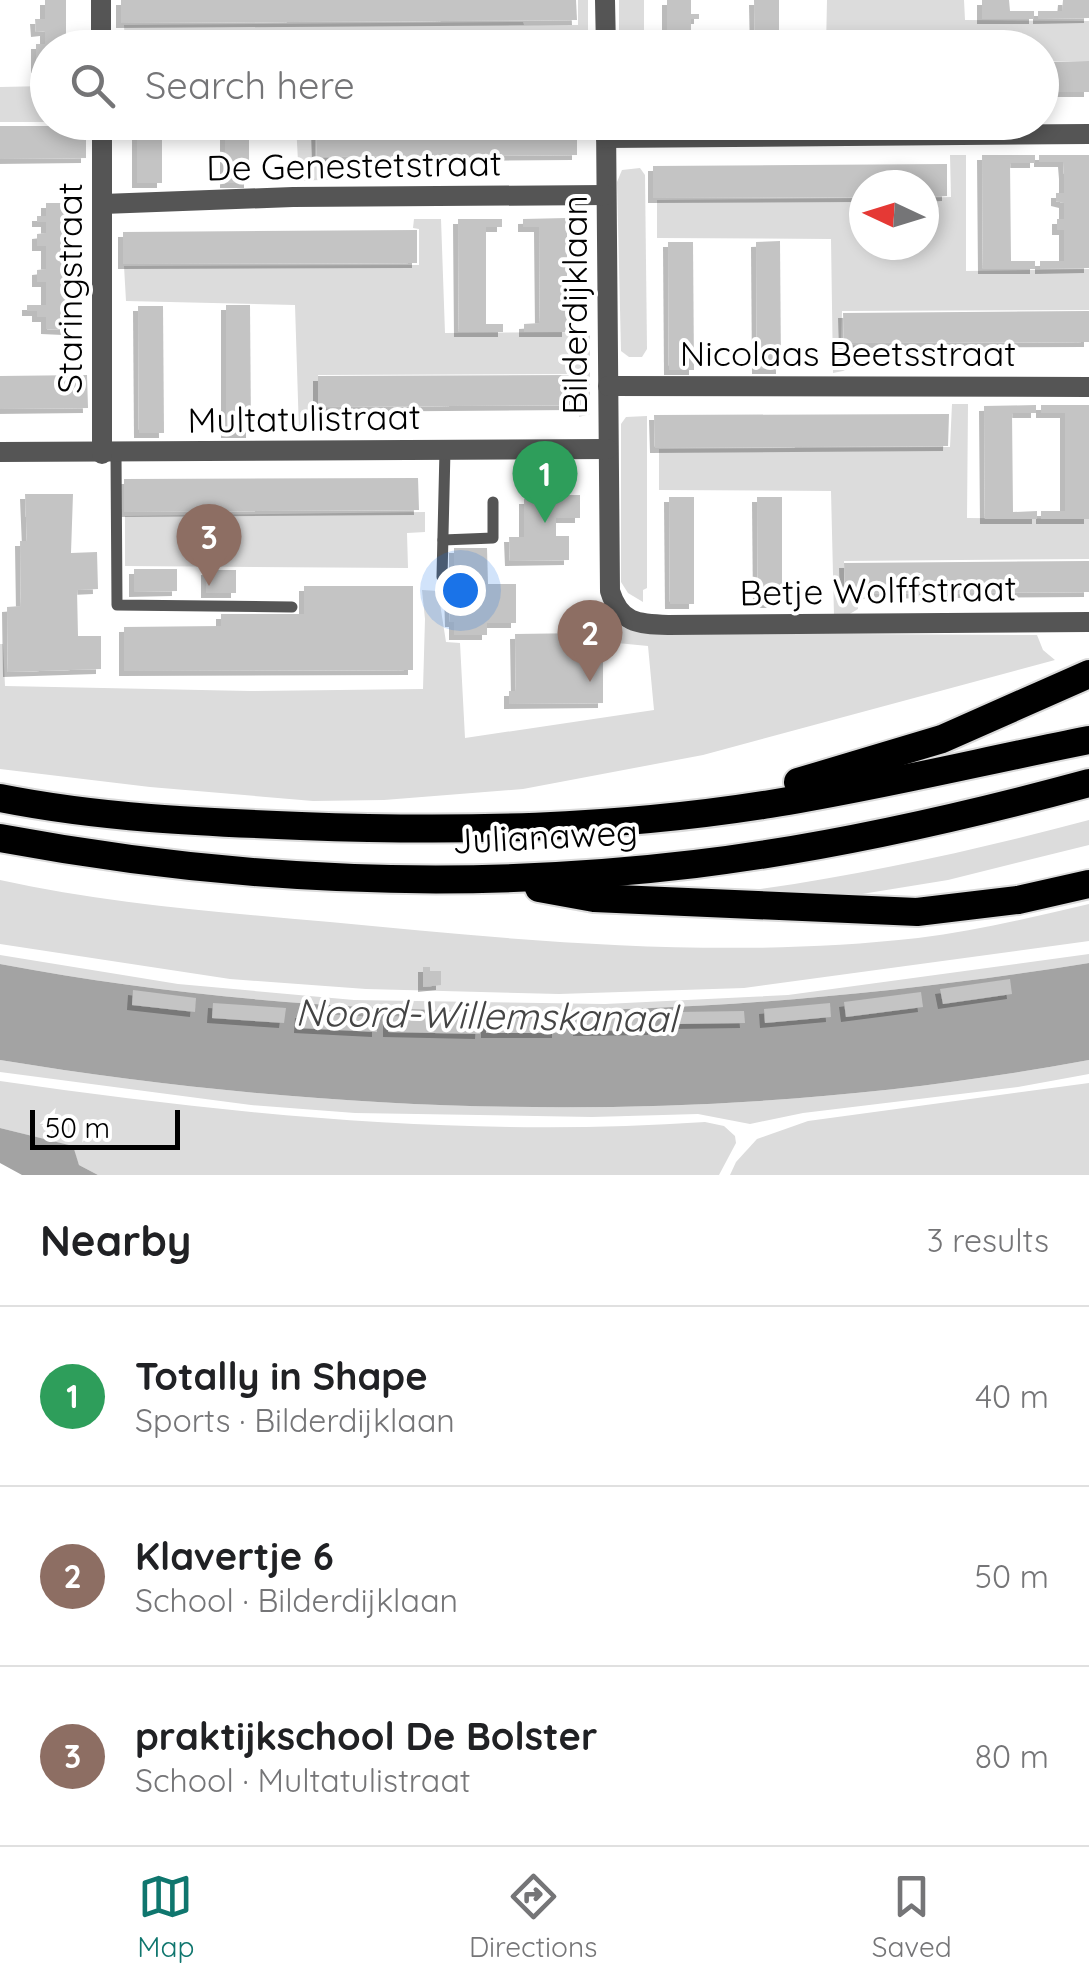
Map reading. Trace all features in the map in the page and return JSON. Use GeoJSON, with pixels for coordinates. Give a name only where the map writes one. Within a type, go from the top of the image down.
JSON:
{"type":"FeatureCollection","features":[{"type":"Feature","properties":{"kind":"highway"},"geometry":{"type":"LineString","coordinates":[[686,814],[942,739],[1089,674]]}},
{"type":"Feature","properties":{"kind":"highway","name":"Julianaweg"},"geometry":{"type":"LineString","coordinates":[[0,798],[48,808],[173,822],[381,829],[566,827],[788,801],[1089,740]]}},
{"type":"Feature","properties":{"kind":"highway","name":"Julianaweg"},"geometry":{"type":"LineString","coordinates":[[0,838],[102,856],[244,873],[493,880],[696,864],[771,853],[878,834],[1089,784]]}},
{"type":"Feature","properties":{"kind":"highway"},"geometry":{"type":"LineString","coordinates":[[493,880],[594,898],[918,912],[1018,900],[1089,884]]}},
{"type":"Feature","properties":{"kind":"street"},"geometry":{"type":"LineString","coordinates":[[101,0],[102,30]]}},
{"type":"Feature","properties":{"kind":"street"},"geometry":{"type":"LineString","coordinates":[[606,0],[606,30]]}},
{"type":"Feature","properties":{"kind":"street"},"geometry":{"type":"LineString","coordinates":[[1059,134],[1089,134]]}},
{"type":"Feature","properties":{"kind":"street","name":"Staringstraat"},"geometry":{"type":"LineString","coordinates":[[102,140],[109,454]]}},
{"type":"Feature","properties":{"kind":"street","name":"Bilderdijklaan"},"geometry":{"type":"LineString","coordinates":[[606,140],[610,591],[616,610],[628,619],[668,625]]}},
{"type":"Feature","properties":{"kind":"street","name":"De Genestetstraat"},"geometry":{"type":"LineString","coordinates":[[103,204],[293,197],[606,195]]}},
{"type":"Feature","properties":{"kind":"street","name":"Nicolaas Beetsstraat"},"geometry":{"type":"LineString","coordinates":[[608,386],[1089,386]]}},
{"type":"Feature","properties":{"kind":"street","name":"Multatulistraat"},"geometry":{"type":"LineString","coordinates":[[0,452],[608,449]]}},
{"type":"Feature","properties":{"kind":"street","name":"Betje Wolffstraat"},"geometry":{"type":"LineString","coordinates":[[668,625],[1089,622]]}},
{"type":"Feature","properties":{"kind":"lane"},"geometry":{"type":"LineString","coordinates":[[442,577],[444,450]]}},
{"type":"Feature","properties":{"kind":"lane"},"geometry":{"type":"LineString","coordinates":[[109,454],[116,605],[292,607]]}},
{"type":"Feature","properties":{"kind":"lane"},"geometry":{"type":"LineString","coordinates":[[443,540],[493,538],[494,502]]}},
{"type":"Feature","properties":{"kind":"shaded area"},"geometry":{"type":"Polygon","coordinates":[[[578,0],[588,0],[588,30],[124,30],[124,25],[523,22],[578,25],[578,0]]]}},
{"type":"Feature","properties":{"kind":"shaded area"},"geometry":{"type":"Polygon","coordinates":[[[619,0],[644,0],[644,30],[619,30],[619,0]]]}},
{"type":"Feature","properties":{"kind":"shaded area"},"geometry":{"type":"Polygon","coordinates":[[[827,0],[964,0],[965,20],[1089,21],[1089,61],[1059,61],[1059,30],[826,30],[827,0]]]}},
{"type":"Feature","properties":{"kind":"shaded area"},"geometry":{"type":"Polygon","coordinates":[[[30,86],[30,122],[0,122],[0,87],[30,86]]]}},
{"type":"Feature","properties":{"kind":"shaded area"},"geometry":{"type":"Polygon","coordinates":[[[297,140],[315,140],[315,158],[341,158],[340,179],[299,181],[297,140]]]}},
{"type":"Feature","properties":{"kind":"shaded area"},"geometry":{"type":"Polygon","coordinates":[[[950,155],[966,155],[966,271],[1089,269],[1089,310],[842,311],[841,345],[870,346],[869,358],[833,373],[831,239],[657,238],[657,200],[849,198],[849,260],[939,260],[939,197],[951,197],[950,155]]]}},
{"type":"Feature","properties":{"kind":"shaded area"},"geometry":{"type":"Polygon","coordinates":[[[640,168],[645,175],[647,349],[642,357],[629,357],[621,351],[617,182],[622,170],[640,168]]]}},
{"type":"Feature","properties":{"kind":"shaded area"},"geometry":{"type":"Polygon","coordinates":[[[414,219],[441,219],[445,333],[590,332],[590,414],[579,417],[580,374],[318,375],[318,408],[332,409],[330,431],[299,432],[295,305],[126,301],[124,266],[419,265],[419,229],[413,228],[414,219]]]}},
{"type":"Feature","properties":{"kind":"shaded area"},"geometry":{"type":"Polygon","coordinates":[[[952,404],[968,404],[967,518],[1089,519],[1089,559],[844,561],[844,595],[858,596],[858,609],[834,616],[831,491],[659,490],[659,449],[950,447],[952,404]]]}},
{"type":"Feature","properties":{"kind":"shaded area"},"geometry":{"type":"Polygon","coordinates":[[[647,416],[647,588],[643,590],[643,602],[628,593],[621,582],[621,424],[626,417],[647,416]]]}},
{"type":"Feature","properties":{"kind":"shaded area"},"geometry":{"type":"Polygon","coordinates":[[[425,512],[425,532],[407,533],[408,568],[125,566],[125,516],[425,512]]]}},
{"type":"Feature","properties":{"kind":"shaded area"},"geometry":{"type":"Polygon","coordinates":[[[422,590],[438,591],[446,642],[460,643],[465,738],[654,710],[648,646],[617,643],[590,629],[609,614],[626,628],[649,633],[1037,635],[1043,650],[1055,660],[703,755],[523,789],[384,800],[313,801],[0,769],[0,644],[5,686],[250,691],[423,689],[422,590]]]}},
{"type":"Feature","properties":{"kind":"shaded area"},"geometry":{"type":"Polygon","coordinates":[[[1089,820],[1089,845],[948,880],[831,899],[739,892],[915,862],[1089,820]]]}},
{"type":"Feature","properties":{"kind":"shaded area"},"geometry":{"type":"Polygon","coordinates":[[[0,880],[205,911],[476,936],[698,948],[918,938],[1089,904],[1089,941],[744,988],[559,994],[366,989],[230,979],[0,944],[0,880]]]}},
{"type":"Feature","properties":{"kind":"shaded area"},"geometry":{"type":"Polygon","coordinates":[[[1089,954],[1089,963],[817,997],[681,1007],[544,1011],[272,1001],[136,986],[0,964],[0,955],[178,984],[354,1000],[605,1004],[788,995],[1089,954]]]}},
{"type":"Feature","properties":{"kind":"shaded area"},"geometry":{"type":"Polygon","coordinates":[[[0,1060],[135,1080],[271,1094],[408,1104],[544,1107],[818,1097],[954,1082],[1089,1060],[1089,1074],[1018,1087],[803,1113],[750,1124],[698,1114],[592,1117],[355,1113],[251,1105],[0,1072],[0,1060]]]}},
{"type":"Feature","properties":{"kind":"shaded area"},"geometry":{"type":"Polygon","coordinates":[[[0,1081],[176,1104],[351,1120],[528,1127],[705,1122],[724,1126],[735,1136],[736,1143],[719,1175],[98,1175],[79,1165],[72,1146],[0,1128],[0,1081]]]}},
{"type":"Feature","properties":{"kind":"shaded area"},"geometry":{"type":"Polygon","coordinates":[[[1089,1083],[1089,1175],[730,1175],[757,1139],[808,1121],[1089,1083]]]}},
{"type":"Feature","properties":{"kind":"water","name":"Noord-Willemskanaal"},"geometry":{"type":"Polygon","coordinates":[[[1089,963],[1089,1060],[954,1082],[818,1097],[681,1105],[408,1104],[135,1080],[0,1060],[0,964],[136,986],[272,1001],[544,1011],[681,1007],[817,997],[1089,963]]]}},
{"type":"Feature","properties":{"kind":"water"},"geometry":{"type":"Polygon","coordinates":[[[0,1128],[73,1146],[79,1165],[98,1175],[22,1175],[0,1163],[0,1128]]]}},
{"type":"Feature","properties":{"kind":"building"},"geometry":{"type":"Polygon","coordinates":[[[45,0],[66,0],[66,30],[36,30],[35,19],[45,19],[45,0]]]}},
{"type":"Feature","properties":{"kind":"building"},"geometry":{"type":"Polygon","coordinates":[[[121,0],[576,0],[577,20],[121,23],[121,0]]]}},
{"type":"Feature","properties":{"kind":"building"},"geometry":{"type":"Polygon","coordinates":[[[667,0],[691,0],[691,14],[699,14],[699,19],[691,19],[691,30],[667,30],[667,0]]]}},
{"type":"Feature","properties":{"kind":"building"},"geometry":{"type":"Polygon","coordinates":[[[754,0],[779,0],[779,30],[755,30],[754,0]]]}},
{"type":"Feature","properties":{"kind":"building"},"geometry":{"type":"Polygon","coordinates":[[[982,0],[1009,0],[1010,11],[1034,11],[1034,19],[982,19],[982,0]]]}},
{"type":"Feature","properties":{"kind":"building"},"geometry":{"type":"Polygon","coordinates":[[[1063,0],[1089,0],[1089,18],[1038,19],[1038,11],[1062,11],[1063,0]]]}},
{"type":"Feature","properties":{"kind":"building"},"geometry":{"type":"Polygon","coordinates":[[[1089,61],[1089,92],[1059,92],[1059,62],[1089,61]]]}},
{"type":"Feature","properties":{"kind":"building"},"geometry":{"type":"Polygon","coordinates":[[[0,126],[30,126],[30,140],[86,140],[86,158],[0,159],[0,126]]]}},
{"type":"Feature","properties":{"kind":"building"},"geometry":{"type":"Polygon","coordinates":[[[137,140],[162,140],[162,183],[137,183],[137,140]]]}},
{"type":"Feature","properties":{"kind":"building"},"geometry":{"type":"Polygon","coordinates":[[[225,140],[249,140],[249,183],[225,183],[225,140]]]}},
{"type":"Feature","properties":{"kind":"building"},"geometry":{"type":"Polygon","coordinates":[[[316,140],[577,140],[577,155],[317,157],[316,140]]]}},
{"type":"Feature","properties":{"kind":"building"},"geometry":{"type":"Polygon","coordinates":[[[982,155],[1035,155],[1035,163],[1010,163],[1011,261],[1035,261],[1035,269],[983,269],[982,155]]]}},
{"type":"Feature","properties":{"kind":"building"},"geometry":{"type":"Polygon","coordinates":[[[1039,155],[1089,155],[1089,268],[1040,269],[1040,261],[1064,261],[1064,230],[1057,230],[1057,219],[1064,219],[1064,203],[1056,201],[1056,193],[1064,193],[1064,174],[1063,162],[1039,162],[1039,155]]]}},
{"type":"Feature","properties":{"kind":"building"},"geometry":{"type":"Polygon","coordinates":[[[947,164],[947,196],[939,196],[939,170],[849,170],[849,197],[653,198],[653,166],[947,164]]]}},
{"type":"Feature","properties":{"kind":"building"},"geometry":{"type":"Polygon","coordinates":[[[46,203],[67,203],[68,330],[46,329],[46,317],[37,317],[37,311],[27,311],[27,305],[46,305],[46,282],[37,282],[37,270],[46,269],[46,246],[37,246],[37,234],[46,233],[46,222],[37,222],[37,216],[46,216],[46,203]]]}},
{"type":"Feature","properties":{"kind":"building"},"geometry":{"type":"Polygon","coordinates":[[[567,218],[567,332],[524,332],[524,324],[540,323],[539,227],[523,227],[523,219],[567,218]]]}},
{"type":"Feature","properties":{"kind":"building"},"geometry":{"type":"Polygon","coordinates":[[[458,219],[502,219],[502,227],[486,227],[486,324],[503,324],[503,332],[459,332],[458,219]]]}},
{"type":"Feature","properties":{"kind":"building"},"geometry":{"type":"Polygon","coordinates":[[[417,230],[417,263],[123,264],[123,232],[417,230]]]}},
{"type":"Feature","properties":{"kind":"building"},"geometry":{"type":"Polygon","coordinates":[[[780,241],[781,369],[757,369],[756,242],[780,241]]]}},
{"type":"Feature","properties":{"kind":"building"},"geometry":{"type":"Polygon","coordinates":[[[668,242],[693,242],[694,370],[669,370],[668,242]]]}},
{"type":"Feature","properties":{"kind":"building"},"geometry":{"type":"Polygon","coordinates":[[[226,305],[250,305],[251,433],[226,433],[226,305]]]}},
{"type":"Feature","properties":{"kind":"building"},"geometry":{"type":"Polygon","coordinates":[[[138,306],[163,306],[164,433],[139,433],[138,306]]]}},
{"type":"Feature","properties":{"kind":"building"},"geometry":{"type":"Polygon","coordinates":[[[1089,311],[1089,342],[844,343],[843,313],[1089,311]]]}},
{"type":"Feature","properties":{"kind":"building"},"geometry":{"type":"Polygon","coordinates":[[[87,375],[88,408],[0,409],[0,376],[87,375]]]}},
{"type":"Feature","properties":{"kind":"building"},"geometry":{"type":"Polygon","coordinates":[[[579,375],[579,405],[318,407],[318,376],[579,375]]]}},
{"type":"Feature","properties":{"kind":"building"},"geometry":{"type":"Polygon","coordinates":[[[1036,405],[1036,413],[1012,413],[1013,512],[1037,511],[1037,519],[985,519],[984,406],[1036,405]]]}},
{"type":"Feature","properties":{"kind":"building"},"geometry":{"type":"Polygon","coordinates":[[[1041,405],[1089,405],[1089,519],[1041,519],[1041,511],[1065,511],[1065,413],[1041,413],[1041,405]]]}},
{"type":"Feature","properties":{"kind":"building"},"geometry":{"type":"Polygon","coordinates":[[[949,414],[948,446],[655,448],[654,415],[949,414]]]}},
{"type":"Feature","properties":{"kind":"building"},"geometry":{"type":"Polygon","coordinates":[[[418,478],[419,510],[124,512],[124,479],[418,478]]]}},
{"type":"Feature","properties":{"kind":"building"},"geometry":{"type":"Polygon","coordinates":[[[25,494],[73,494],[71,553],[97,552],[98,589],[77,590],[78,636],[101,636],[101,669],[8,672],[7,607],[21,606],[20,541],[27,541],[25,494]]]}},
{"type":"Feature","properties":{"kind":"building"},"geometry":{"type":"Polygon","coordinates":[[[532,495],[580,495],[580,518],[556,518],[556,536],[569,536],[569,560],[510,561],[509,537],[524,537],[524,499],[532,499],[532,495]]]}},
{"type":"Feature","properties":{"kind":"building"},"geometry":{"type":"Polygon","coordinates":[[[669,497],[694,497],[694,604],[670,604],[669,497]]]}},
{"type":"Feature","properties":{"kind":"building"},"geometry":{"type":"Polygon","coordinates":[[[757,497],[782,497],[782,603],[758,603],[757,497]]]}},
{"type":"Feature","properties":{"kind":"building"},"geometry":{"type":"Polygon","coordinates":[[[454,548],[487,548],[488,584],[516,584],[516,623],[487,623],[487,635],[454,635],[449,585],[454,585],[454,548]]]}},
{"type":"Feature","properties":{"kind":"building"},"geometry":{"type":"Polygon","coordinates":[[[1089,561],[1089,592],[845,594],[844,563],[1089,561]]]}},
{"type":"Feature","properties":{"kind":"building"},"geometry":{"type":"Polygon","coordinates":[[[134,569],[177,569],[177,591],[134,592],[134,569]]]}},
{"type":"Feature","properties":{"kind":"building"},"geometry":{"type":"Polygon","coordinates":[[[206,570],[236,570],[236,593],[206,593],[206,570]]]}},
{"type":"Feature","properties":{"kind":"building"},"geometry":{"type":"Polygon","coordinates":[[[304,586],[413,586],[413,670],[124,671],[124,627],[221,626],[221,614],[304,614],[304,586]]]}},
{"type":"Feature","properties":{"kind":"building"},"geometry":{"type":"Polygon","coordinates":[[[585,633],[585,657],[579,657],[579,662],[603,662],[603,703],[509,704],[509,691],[516,691],[515,634],[585,633]]]}},
{"type":"Feature","properties":{"kind":"building"},"geometry":{"type":"Polygon","coordinates":[[[423,967],[441,971],[441,985],[423,987],[423,967]]]}},
{"type":"Feature","properties":{"kind":"building"},"geometry":{"type":"Polygon","coordinates":[[[1010,979],[1012,994],[943,1004],[940,989],[1010,979]]]}},
{"type":"Feature","properties":{"kind":"building"},"geometry":{"type":"Polygon","coordinates":[[[133,990],[196,998],[195,1012],[132,1005],[133,990]]]}},
{"type":"Feature","properties":{"kind":"building"},"geometry":{"type":"Polygon","coordinates":[[[921,992],[923,1007],[846,1017],[844,1002],[921,992]]]}},
{"type":"Feature","properties":{"kind":"building"},"geometry":{"type":"Polygon","coordinates":[[[213,1003],[286,1008],[284,1023],[212,1018],[213,1003]]]}},
{"type":"Feature","properties":{"kind":"building"},"geometry":{"type":"Polygon","coordinates":[[[830,1003],[831,1017],[765,1023],[764,1009],[830,1003]]]}},
{"type":"Feature","properties":{"kind":"building"},"geometry":{"type":"Polygon","coordinates":[[[744,1011],[745,1023],[678,1024],[678,1012],[744,1011]]]}},
{"type":"Feature","properties":{"kind":"building"},"geometry":{"type":"Polygon","coordinates":[[[300,1013],[377,1017],[377,1032],[299,1028],[300,1013]]]}},
{"type":"Feature","properties":{"kind":"building"},"geometry":{"type":"Polygon","coordinates":[[[388,1016],[481,1019],[480,1034],[388,1032],[388,1016]]]}},
{"type":"Feature","properties":{"kind":"building"},"geometry":{"type":"Polygon","coordinates":[[[653,1016],[653,1030],[578,1031],[577,1018],[653,1016]]]}},
{"type":"Feature","properties":{"kind":"building"},"geometry":{"type":"Polygon","coordinates":[[[486,1018],[557,1019],[557,1033],[486,1033],[486,1018]]]}},
{"type":"Feature","properties":{"kind":"place","name":"Totally in Shape"},"geometry":{"type":"Point","coordinates":[545,523]}},
{"type":"Feature","properties":{"kind":"place","name":"praktijkschool De Bolster"},"geometry":{"type":"Point","coordinates":[209,586]}},
{"type":"Feature","properties":{"kind":"place","name":"Klavertje 6"},"geometry":{"type":"Point","coordinates":[590,682]}}]}
